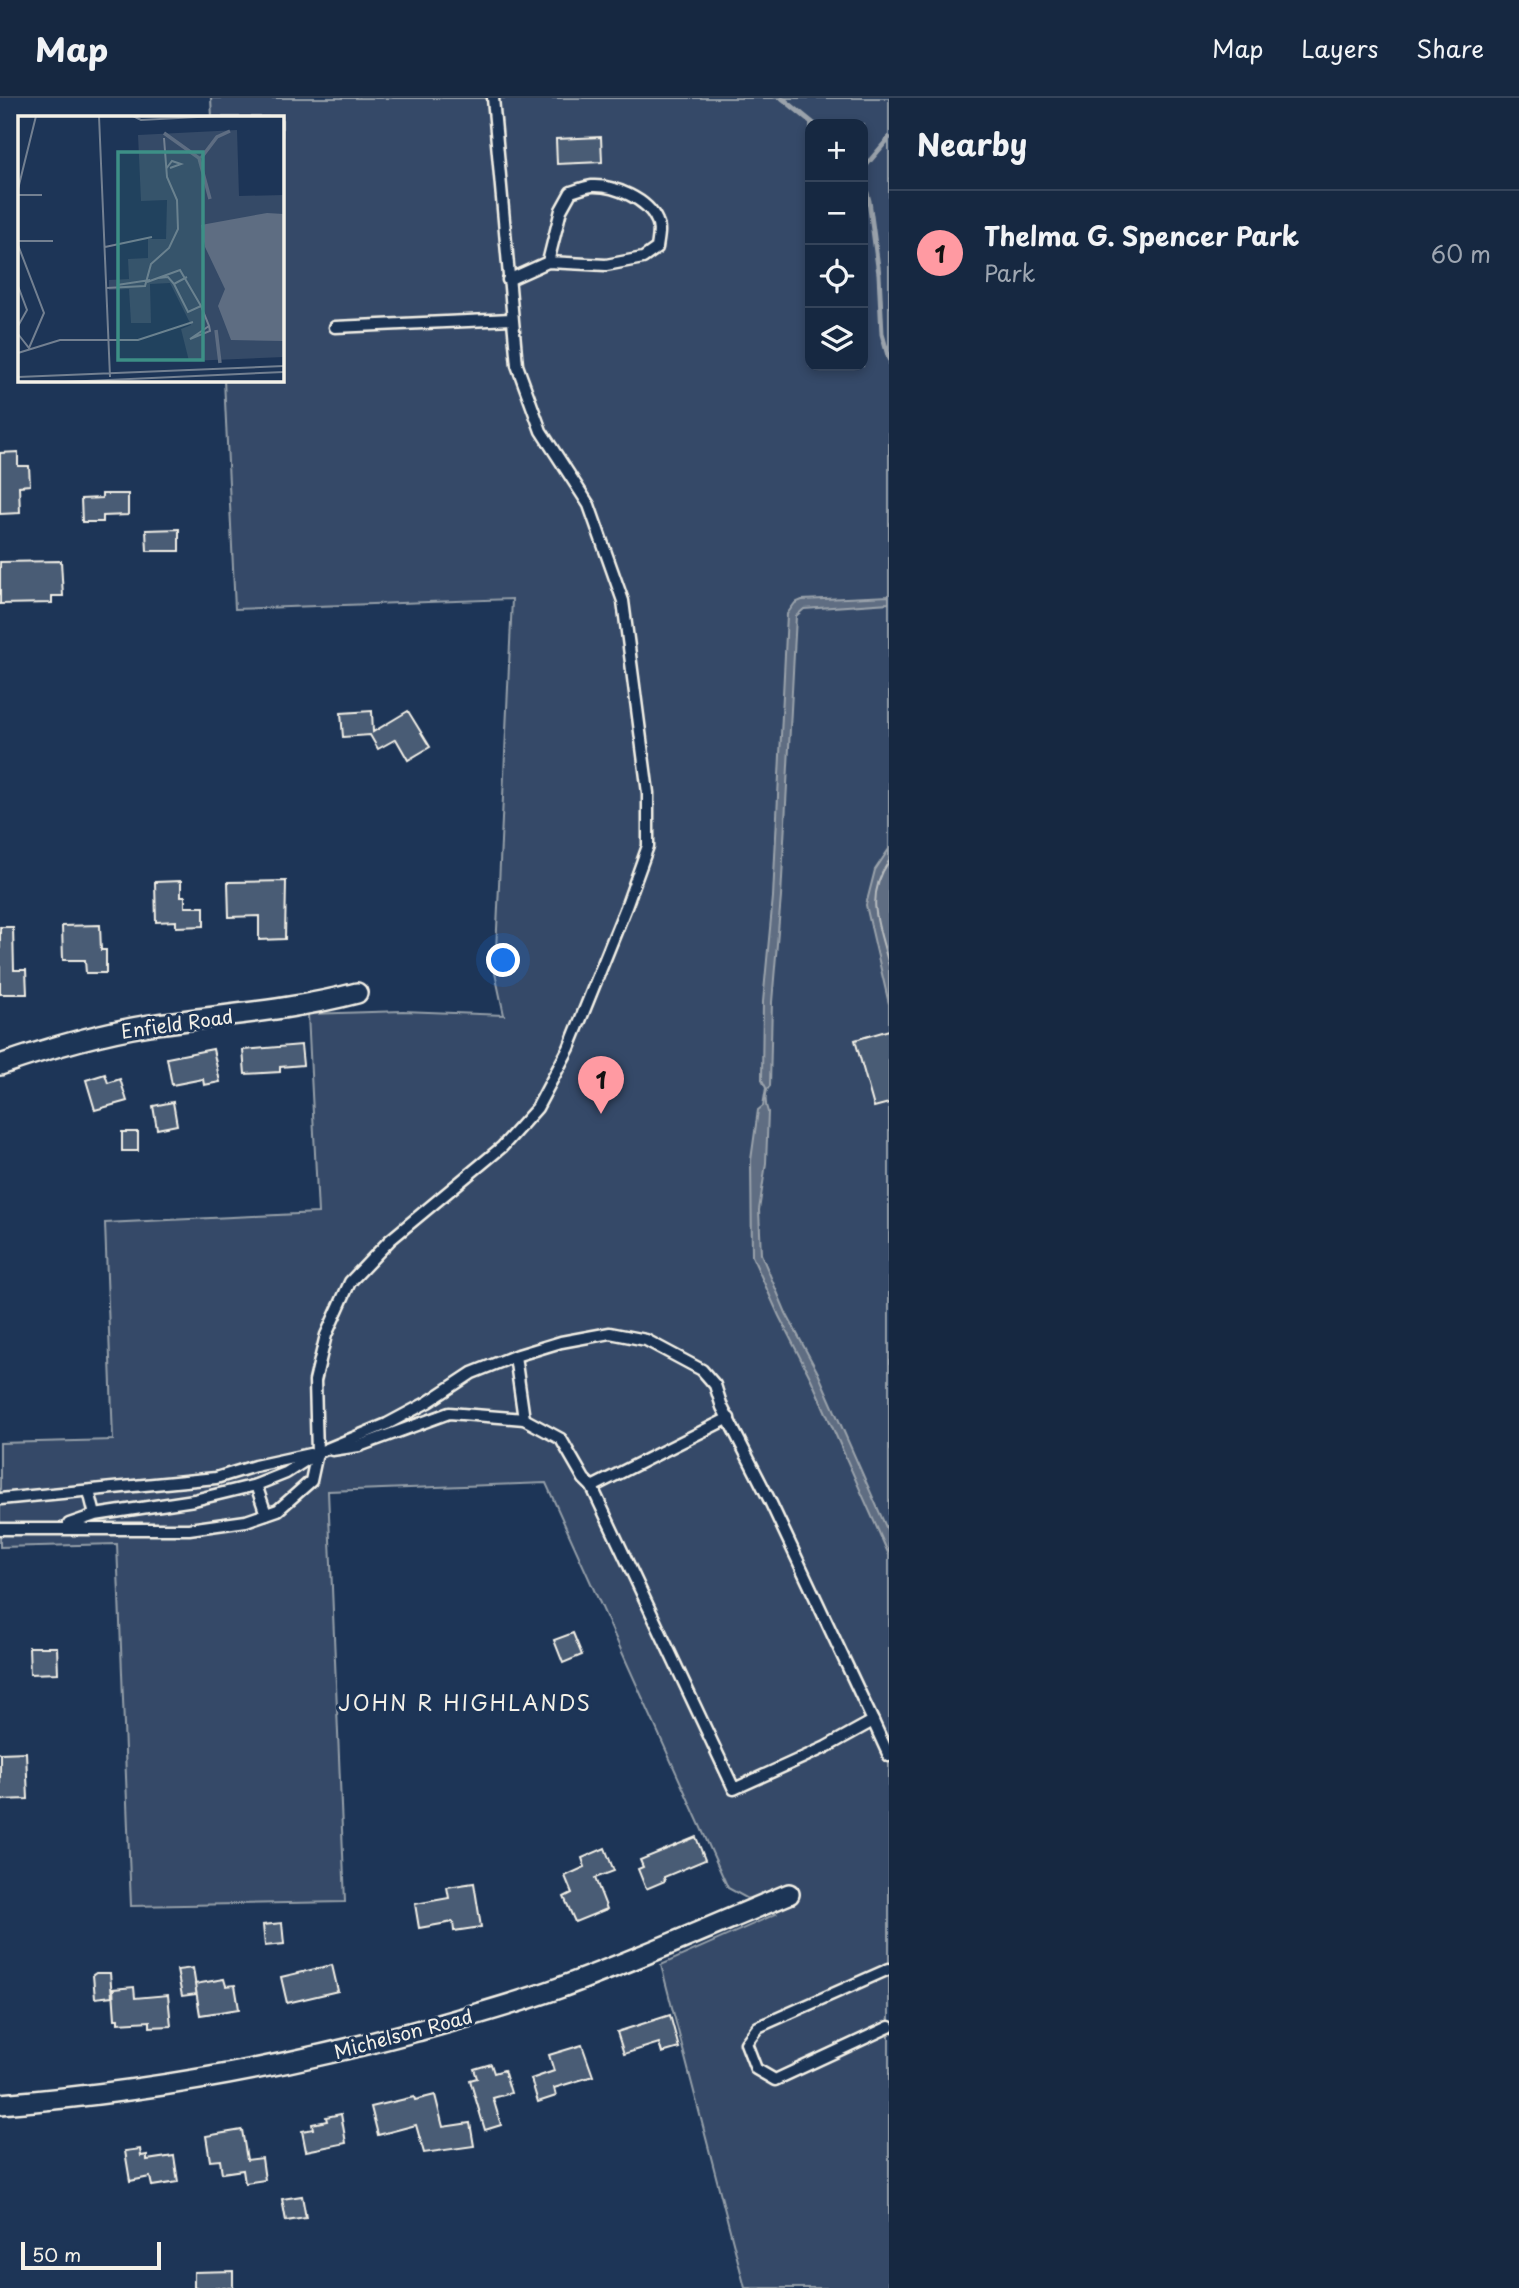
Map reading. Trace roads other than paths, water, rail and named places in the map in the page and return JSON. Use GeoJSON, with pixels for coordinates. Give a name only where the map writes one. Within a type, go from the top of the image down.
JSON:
{"type":"FeatureCollection","features":[{"type":"Feature","properties":{"kind":"street","name":"Enfield Road"},"geometry":{"type":"LineString","coordinates":[[0,1065],[64,1044],[118,1031],[294,1007],[357,993]]}},
{"type":"Feature","properties":{"kind":"street","name":"Michelson Road"},"geometry":{"type":"LineString","coordinates":[[0,2104],[67,2098],[206,2078],[268,2067],[398,2036],[559,1988],[789,1894]]}},
{"type":"Feature","properties":{"kind":"lane"},"geometry":{"type":"LineString","coordinates":[[0,1529],[189,1529],[246,1521],[278,1510],[311,1481],[317,1452],[315,1381],[326,1335],[350,1282],[390,1240],[502,1147],[537,1108],[569,1048],[648,846],[648,793],[623,601],[589,505],[541,431],[517,365],[492,98]]}},
{"type":"Feature","properties":{"kind":"lane"},"geometry":{"type":"LineString","coordinates":[[508,280],[548,262],[606,265],[643,258],[657,248],[657,220],[644,204],[621,191],[592,186],[571,192],[561,211],[548,262]]}},
{"type":"Feature","properties":{"kind":"lane"},"geometry":{"type":"LineString","coordinates":[[335,327],[512,319]]}},
{"type":"Feature","properties":{"kind":"lane"},"geometry":{"type":"LineString","coordinates":[[58,1528],[95,1515],[194,1500],[256,1485],[286,1474],[317,1452],[387,1424],[428,1402],[472,1373],[515,1356],[561,1342],[610,1333],[646,1340],[702,1370],[715,1385],[722,1407],[889,1756]]}},
{"type":"Feature","properties":{"kind":"lane"},"geometry":{"type":"LineString","coordinates":[[515,1356],[524,1419]]}},
{"type":"Feature","properties":{"kind":"lane"},"geometry":{"type":"LineString","coordinates":[[0,1499],[216,1478],[317,1452],[359,1446],[449,1413],[524,1419],[561,1439],[584,1479],[592,1487],[734,1788],[826,1747],[873,1721]]}},
{"type":"Feature","properties":{"kind":"lane"},"geometry":{"type":"LineString","coordinates":[[592,1487],[729,1418]]}},
{"type":"Feature","properties":{"kind":"lane"},"geometry":{"type":"LineString","coordinates":[[256,1485],[266,1514]]}},
{"type":"Feature","properties":{"kind":"lane"},"geometry":{"type":"LineString","coordinates":[[89,1491],[95,1515]]}},
{"type":"Feature","properties":{"kind":"lane"},"geometry":{"type":"LineString","coordinates":[[889,1969],[758,2027],[746,2043],[756,2069],[775,2080],[889,2026]]}},
{"type":"Feature","properties":{"kind":"water"},"geometry":{"type":"Polygon","coordinates":[[[889,596],[889,603],[804,609],[796,616],[781,897],[772,1002],[770,1086],[766,1098],[766,1163],[759,1210],[761,1254],[786,1313],[818,1373],[889,1534],[889,1555],[811,1379],[752,1256],[751,1160],[758,1110],[763,1106],[766,1088],[762,1080],[763,1002],[773,897],[787,614],[795,603],[802,600],[889,596]]]}},
{"type":"Feature","properties":{"kind":"water"},"geometry":{"type":"Polygon","coordinates":[[[889,849],[889,1004],[866,905],[875,870],[889,849]]]}},
{"type":"Feature","properties":{"kind":"waterway"},"geometry":{"type":"LineString","coordinates":[[782,98],[808,119]]}},
{"type":"Feature","properties":{"kind":"waterway"},"geometry":{"type":"LineString","coordinates":[[868,163],[889,138]]}},
{"type":"Feature","properties":{"kind":"waterway"},"geometry":{"type":"LineString","coordinates":[[864,182],[879,274],[882,334],[889,359]]}},
{"type":"Feature","properties":{"kind":"place","name":"Thelma G. Spencer Park"},"geometry":{"type":"Point","coordinates":[601,1114]}},
{"type":"Feature","properties":{"kind":"district","name":"JOHN R HIGHLANDS"},"geometry":{"type":"Point","coordinates":[465,1702]}}]}
